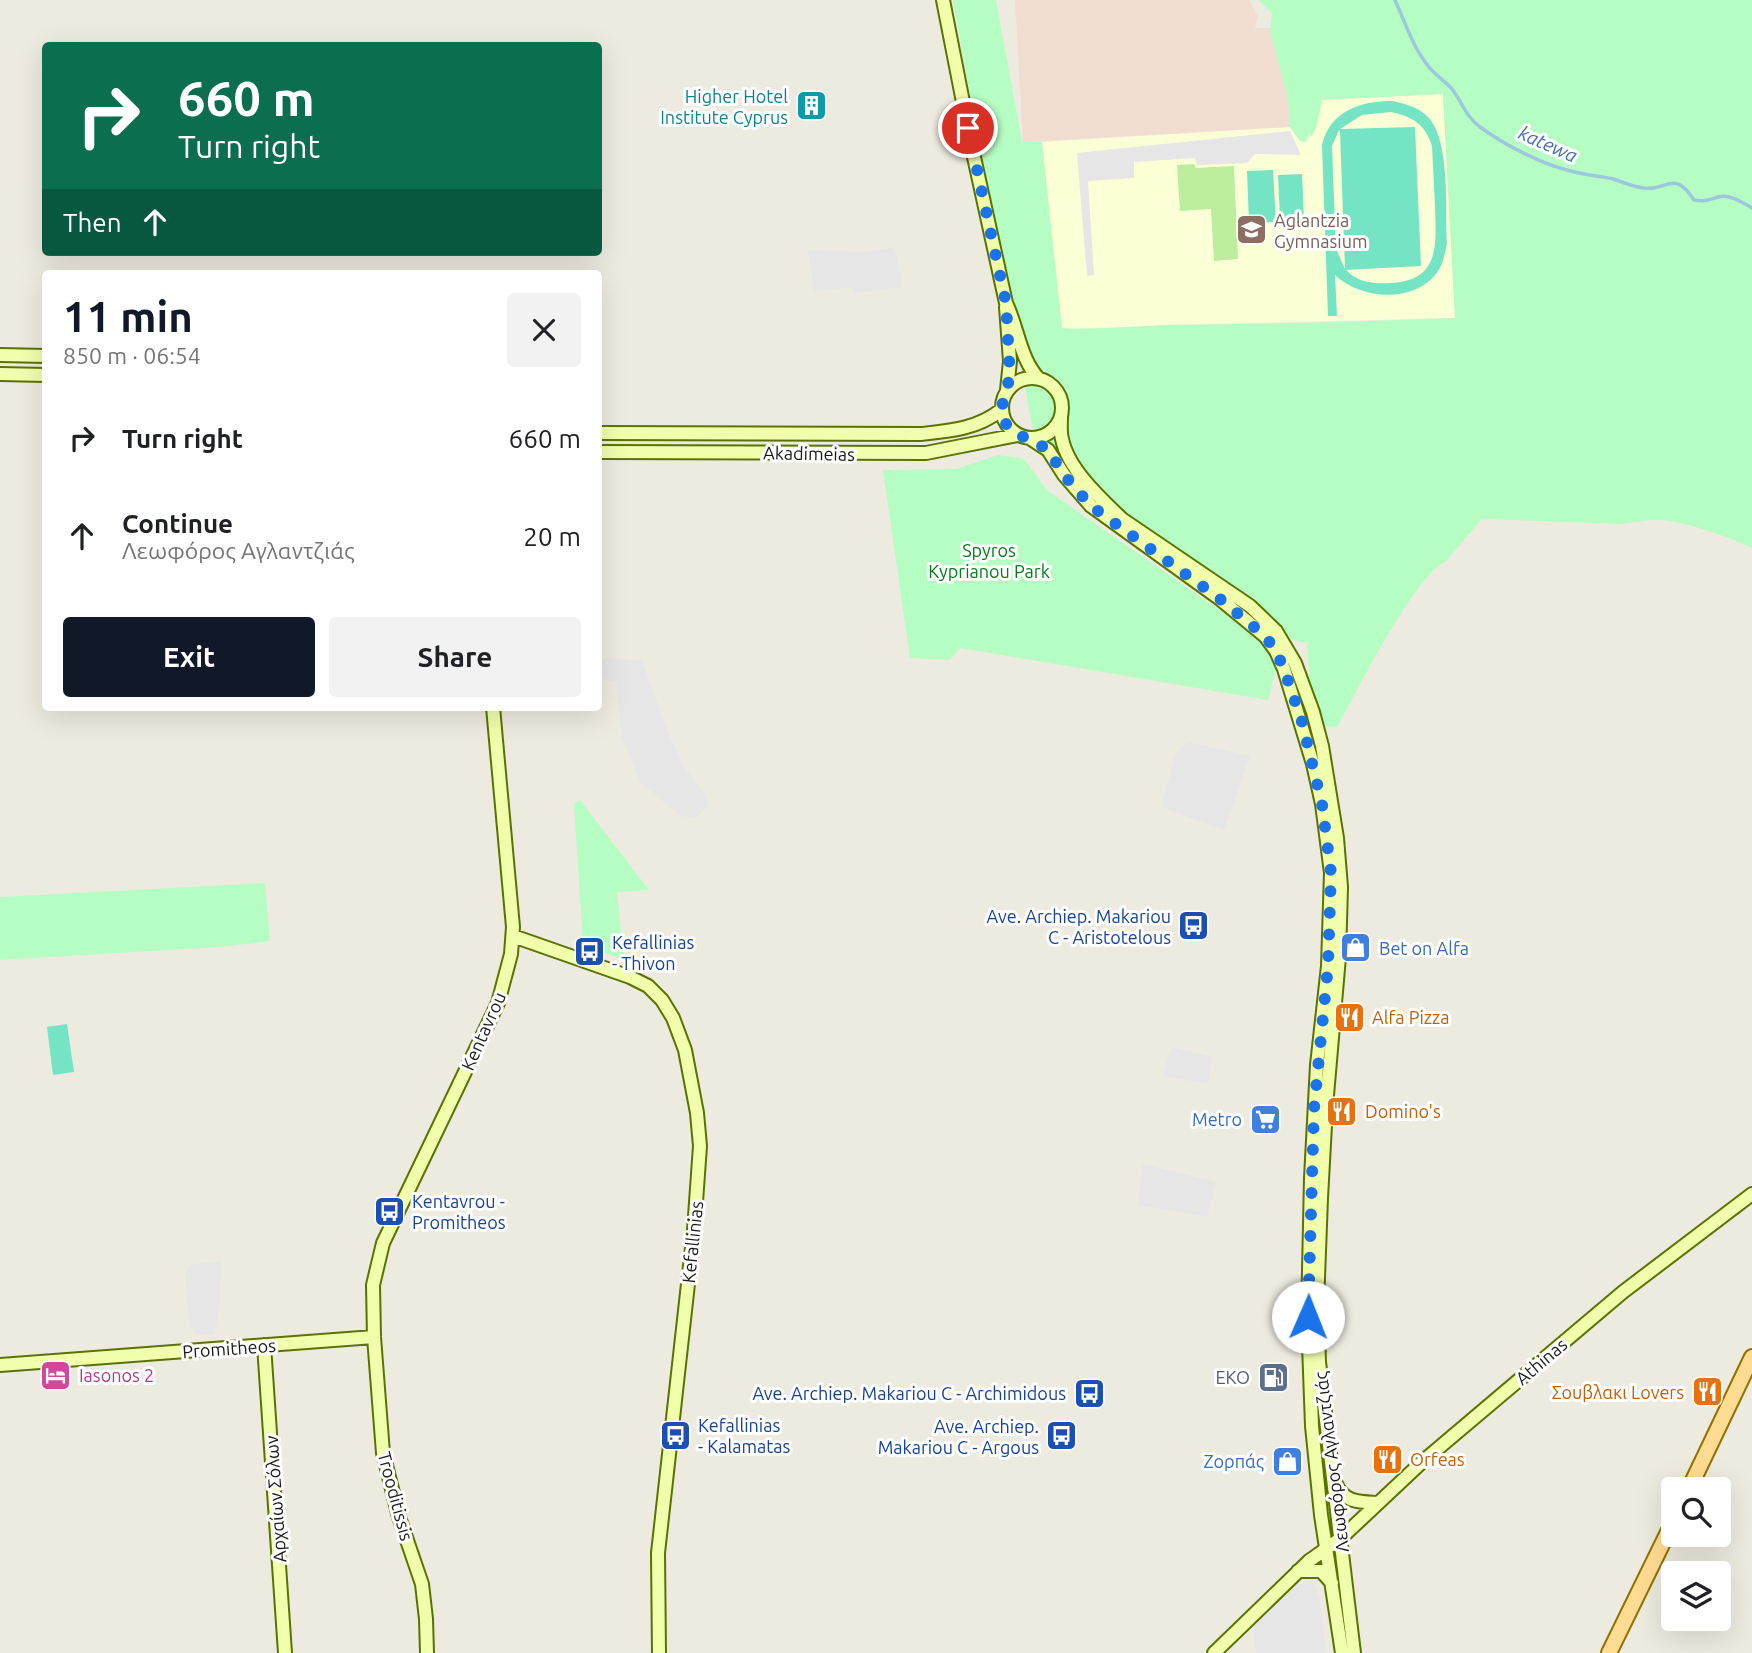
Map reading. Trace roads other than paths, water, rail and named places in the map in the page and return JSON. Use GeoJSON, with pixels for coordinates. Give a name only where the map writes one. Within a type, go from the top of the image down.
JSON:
{"type":"FeatureCollection","features":[{"type":"Feature","properties":{"kind":"main road"},"geometry":{"type":"LineString","coordinates":[[943,0],[974,160],[1006,303],[1010,361],[1007,391],[1001,410],[1006,424],[1017,435],[1031,439],[1047,435],[1053,430],[1061,416],[1061,404],[1058,393],[1050,384],[1039,379],[1028,365],[1014,318],[1006,303]]}},
{"type":"Feature","properties":{"kind":"main road"},"geometry":{"type":"LineString","coordinates":[[0,355],[42,356]]}},
{"type":"Feature","properties":{"kind":"main road"},"geometry":{"type":"LineString","coordinates":[[0,374],[42,375]]}},
{"type":"Feature","properties":{"kind":"main road"},"geometry":{"type":"LineString","coordinates":[[1007,391],[1019,381],[1039,379]]}},
{"type":"Feature","properties":{"kind":"main road","name":"Akadimeias"},"geometry":{"type":"LineString","coordinates":[[602,433],[921,434],[962,429],[988,419],[1001,410]]}},
{"type":"Feature","properties":{"kind":"main road","name":"Λεωφόρος Αγλαντζιάς"},"geometry":{"type":"LineString","coordinates":[[1061,416],[1064,446],[1082,476],[1104,502],[1122,519],[1250,606],[1276,631],[1295,663],[1318,729],[1337,838],[1341,887],[1339,957],[1326,1107],[1317,1306],[1319,1362],[1354,1653]]}},
{"type":"Feature","properties":{"kind":"main road","name":"Akadimeias"},"geometry":{"type":"LineString","coordinates":[[602,452],[926,453],[1017,435]]}},
{"type":"Feature","properties":{"kind":"main road","name":"Λεωφόρος Αγλαντζιάς"},"geometry":{"type":"LineString","coordinates":[[1031,439],[1048,450],[1064,475],[1091,506],[1220,599],[1265,636],[1284,669],[1302,722],[1322,804],[1331,873],[1328,966],[1314,1109],[1308,1310],[1313,1452],[1342,1653]]}},
{"type":"Feature","properties":{"kind":"main road","name":"Kentavrou"},"geometry":{"type":"LineString","coordinates":[[374,1337],[373,1285],[383,1243],[498,1003],[511,954],[513,936],[493,711]]}},
{"type":"Feature","properties":{"kind":"main road","name":"Kefallinias"},"geometry":{"type":"LineString","coordinates":[[513,936],[630,977],[648,986],[662,1000],[673,1018],[685,1049],[697,1113],[699,1146],[694,1230],[657,1553],[659,1653]]}},
{"type":"Feature","properties":{"kind":"main road","name":"Athinas"},"geometry":{"type":"LineString","coordinates":[[1214,1653],[1298,1572],[1340,1539],[1422,1462],[1623,1292],[1752,1194]]}},
{"type":"Feature","properties":{"kind":"main road","name":"Promitheos"},"geometry":{"type":"LineString","coordinates":[[0,1365],[374,1337]]}},
{"type":"Feature","properties":{"kind":"main road","name":"Trooditissis"},"geometry":{"type":"LineString","coordinates":[[374,1337],[383,1453],[399,1517],[422,1584],[427,1653]]}},
{"type":"Feature","properties":{"kind":"main road","name":"Αρχαίων Σόλων"},"geometry":{"type":"LineString","coordinates":[[264,1345],[285,1653]]}},
{"type":"Feature","properties":{"kind":"main road"},"geometry":{"type":"LineString","coordinates":[[1695,1477],[1752,1357]]}},
{"type":"Feature","properties":{"kind":"main road"},"geometry":{"type":"LineString","coordinates":[[1331,1474],[1341,1494],[1357,1502],[1377,1503]]}},
{"type":"Feature","properties":{"kind":"main road"},"geometry":{"type":"LineString","coordinates":[[1609,1653],[1661,1547]]}},
{"type":"Feature","properties":{"kind":"main road"},"geometry":{"type":"LineString","coordinates":[[1298,1572],[1321,1571],[1332,1583]]}},
{"type":"Feature","properties":{"kind":"waterway","name":"katewa"},"geometry":{"type":"LineString","coordinates":[[1395,0],[1423,60],[1452,89],[1475,123],[1489,134],[1536,159],[1560,168],[1644,188],[1675,183],[1687,190],[1694,200],[1727,197],[1752,208]]}},
{"type":"Feature","properties":{"kind":"place","name":"Higher Hotel Institute Cyprus"},"geometry":{"type":"Point","coordinates":[811,106]}},
{"type":"Feature","properties":{"kind":"place","name":"Aglantzia Gymnasium"},"geometry":{"type":"Point","coordinates":[1251,230]}},
{"type":"Feature","properties":{"kind":"place","name":"Ave. Archiep. Makariou C - Aristotelous"},"geometry":{"type":"Point","coordinates":[1194,926]}},
{"type":"Feature","properties":{"kind":"place","name":"Bet on Alfa"},"geometry":{"type":"Point","coordinates":[1356,948]}},
{"type":"Feature","properties":{"kind":"place","name":"Kefallinias - Thivon"},"geometry":{"type":"Point","coordinates":[589,952]}},
{"type":"Feature","properties":{"kind":"place","name":"Alfa Pizza"},"geometry":{"type":"Point","coordinates":[1349,1017]}},
{"type":"Feature","properties":{"kind":"place","name":"Domino's"},"geometry":{"type":"Point","coordinates":[1342,1111]}},
{"type":"Feature","properties":{"kind":"place","name":"Metro"},"geometry":{"type":"Point","coordinates":[1265,1119]}},
{"type":"Feature","properties":{"kind":"place","name":"Kentavrou - Promitheos"},"geometry":{"type":"Point","coordinates":[389,1211]}},
{"type":"Feature","properties":{"kind":"place","name":"Iasonos 2"},"geometry":{"type":"Point","coordinates":[56,1375]}},
{"type":"Feature","properties":{"kind":"place","name":"EKO"},"geometry":{"type":"Point","coordinates":[1273,1377]}},
{"type":"Feature","properties":{"kind":"place","name":"Σουβλακι Lovers"},"geometry":{"type":"Point","coordinates":[1707,1392]}},
{"type":"Feature","properties":{"kind":"place","name":"Ave. Archiep. Makariou C - Archimidous"},"geometry":{"type":"Point","coordinates":[1089,1393]}},
{"type":"Feature","properties":{"kind":"place","name":"Kefallinias - Kalamatas"},"geometry":{"type":"Point","coordinates":[675,1435]}},
{"type":"Feature","properties":{"kind":"place","name":"Ave. Archiep. Makariou C - Argous"},"geometry":{"type":"Point","coordinates":[1062,1436]}},
{"type":"Feature","properties":{"kind":"place","name":"Orfeas"},"geometry":{"type":"Point","coordinates":[1387,1459]}},
{"type":"Feature","properties":{"kind":"place","name":"Ζορπάς"},"geometry":{"type":"Point","coordinates":[1287,1461]}},
{"type":"Feature","properties":{"kind":"park label","name":"Spyros Kyprianou Park"},"geometry":{"type":"Point","coordinates":[989,560]}}]}
